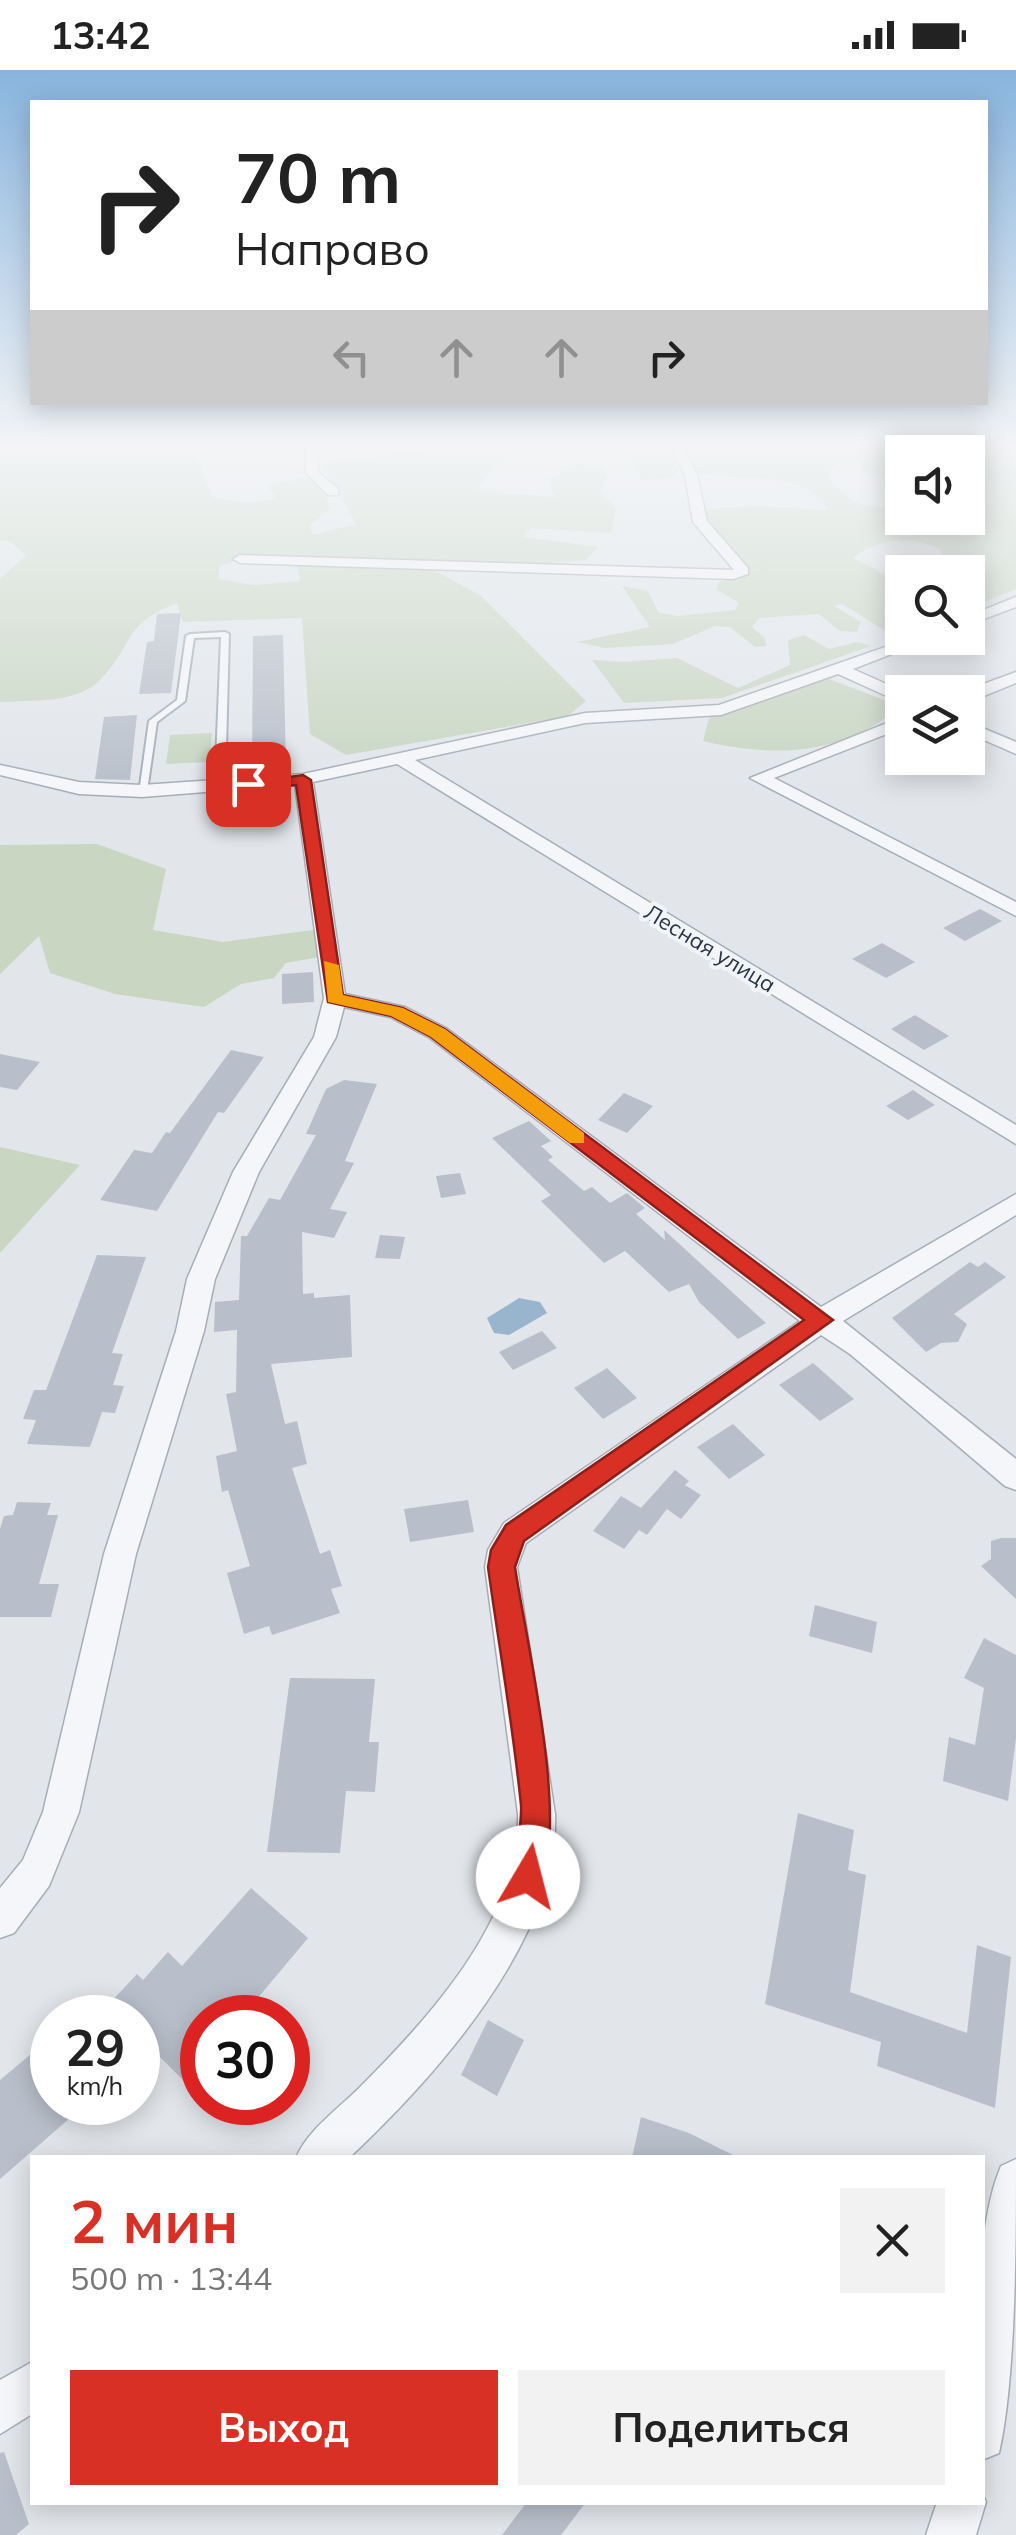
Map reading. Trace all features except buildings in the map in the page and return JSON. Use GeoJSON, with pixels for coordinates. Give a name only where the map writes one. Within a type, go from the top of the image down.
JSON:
{"type":"FeatureCollection","features":[{"type":"Feature","properties":{"kind":"street"},"geometry":{"type":"LineString","coordinates":[[433,562],[733,575],[743,571],[735,562]]}},
{"type":"Feature","properties":{"kind":"street"},"geometry":{"type":"LineString","coordinates":[[985,614],[1016,602]]}},
{"type":"Feature","properties":{"kind":"street"},"geometry":{"type":"LineString","coordinates":[[0,770],[79,788],[142,790],[303,780],[404,761],[585,718],[720,710],[885,653]]}},
{"type":"Feature","properties":{"kind":"street"},"geometry":{"type":"LineString","coordinates":[[842,670],[885,690]]}},
{"type":"Feature","properties":{"kind":"street"},"geometry":{"type":"LineString","coordinates":[[985,689],[1016,676]]}},
{"type":"Feature","properties":{"kind":"street"},"geometry":{"type":"LineString","coordinates":[[885,729],[758,778],[1016,910]]}},
{"type":"Feature","properties":{"kind":"street"},"geometry":{"type":"LineString","coordinates":[[985,735],[1016,748]]}},
{"type":"Feature","properties":{"kind":"street","name":"Лесная улица"},"geometry":{"type":"LineString","coordinates":[[404,761],[1016,1136]]}},
{"type":"Feature","properties":{"kind":"street"},"geometry":{"type":"LineString","coordinates":[[0,1919],[36,1873],[61,1812],[120,1554],[190,1331],[201,1279],[246,1172],[324,1037],[335,998],[303,780]]}},
{"type":"Feature","properties":{"kind":"street"},"geometry":{"type":"LineString","coordinates":[[335,998],[396,1012],[438,1033],[860,1346],[1016,1477]]}},
{"type":"Feature","properties":{"kind":"street"},"geometry":{"type":"LineString","coordinates":[[320,2155],[356,2124],[462,1998],[522,1902],[535,1852],[536,1808],[502,1567],[504,1550],[515,1533],[821,1320],[1016,1204]]}},
{"type":"Feature","properties":{"kind":"street"},"geometry":{"type":"LineString","coordinates":[[985,2414],[1016,2182]]}},
{"type":"Feature","properties":{"kind":"street"},"geometry":{"type":"LineString","coordinates":[[0,2410],[30,2387]]}},
{"type":"Feature","properties":{"kind":"street"},"geometry":{"type":"LineString","coordinates":[[951,2535],[961,2505]]}},
{"type":"Feature","properties":{"kind":"lane"},"geometry":{"type":"LineString","coordinates":[[142,790],[152,721],[181,701],[190,636],[225,634],[220,787]]}},
{"type":"Feature","properties":{"kind":"green space"},"geometry":{"type":"Polygon","coordinates":[[[18,562],[231,562],[219,566],[219,579],[253,585],[300,581],[297,564],[426,566],[480,595],[586,701],[568,716],[346,755],[310,734],[302,618],[183,622],[177,603],[138,627],[111,667],[90,688],[66,697],[0,702],[0,579],[18,562]]]}},
{"type":"Feature","properties":{"kind":"green space"},"geometry":{"type":"Polygon","coordinates":[[[469,562],[563,562],[540,564],[469,562]]]}},
{"type":"Feature","properties":{"kind":"green space"},"geometry":{"type":"Polygon","coordinates":[[[741,562],[861,562],[885,573],[885,630],[842,604],[834,606],[861,622],[857,632],[840,631],[819,614],[759,618],[752,627],[765,638],[766,646],[755,647],[730,627],[715,626],[673,644],[605,648],[577,642],[650,627],[622,586],[648,591],[659,613],[679,616],[735,610],[739,603],[716,589],[719,582],[749,572],[741,562]]]}},
{"type":"Feature","properties":{"kind":"green space"},"geometry":{"type":"Polygon","coordinates":[[[985,562],[1016,562],[1016,589],[985,601],[985,562]]]}},
{"type":"Feature","properties":{"kind":"green space"},"geometry":{"type":"Polygon","coordinates":[[[804,635],[829,649],[857,642],[871,646],[722,698],[624,703],[592,660],[677,658],[738,688],[790,665],[788,640],[804,635]]]}},
{"type":"Feature","properties":{"kind":"green space"},"geometry":{"type":"Polygon","coordinates":[[[829,679],[885,700],[885,718],[878,723],[831,744],[807,749],[756,750],[703,741],[709,718],[829,679]]]}},
{"type":"Feature","properties":{"kind":"green space"},"geometry":{"type":"Polygon","coordinates":[[[212,733],[209,762],[166,764],[170,735],[212,733]]]}},
{"type":"Feature","properties":{"kind":"green space"},"geometry":{"type":"Polygon","coordinates":[[[97,844],[166,869],[153,930],[223,942],[320,929],[320,957],[286,963],[274,978],[241,984],[204,1007],[115,994],[50,973],[39,936],[0,974],[0,845],[97,844]]]}},
{"type":"Feature","properties":{"kind":"green space"},"geometry":{"type":"Polygon","coordinates":[[[0,1147],[80,1165],[0,1253],[0,1147]]]}},
{"type":"Feature","properties":{"kind":"water"},"geometry":{"type":"Polygon","coordinates":[[[519,1298],[540,1302],[547,1313],[509,1335],[494,1333],[487,1318],[519,1298]]]}},
{"type":"Feature","properties":{"kind":"slow traffic"},"geometry":{"type":"LineString","coordinates":[[330,965],[335,998],[396,1012],[438,1033],[577,1138]]}},
{"type":"Feature","properties":{"kind":"route"},"geometry":{"type":"LineString","coordinates":[[248,784],[303,780],[335,998],[396,1012],[438,1033],[821,1320],[515,1533],[504,1550],[502,1567],[536,1808],[535,1852],[528,1877]]}}]}
